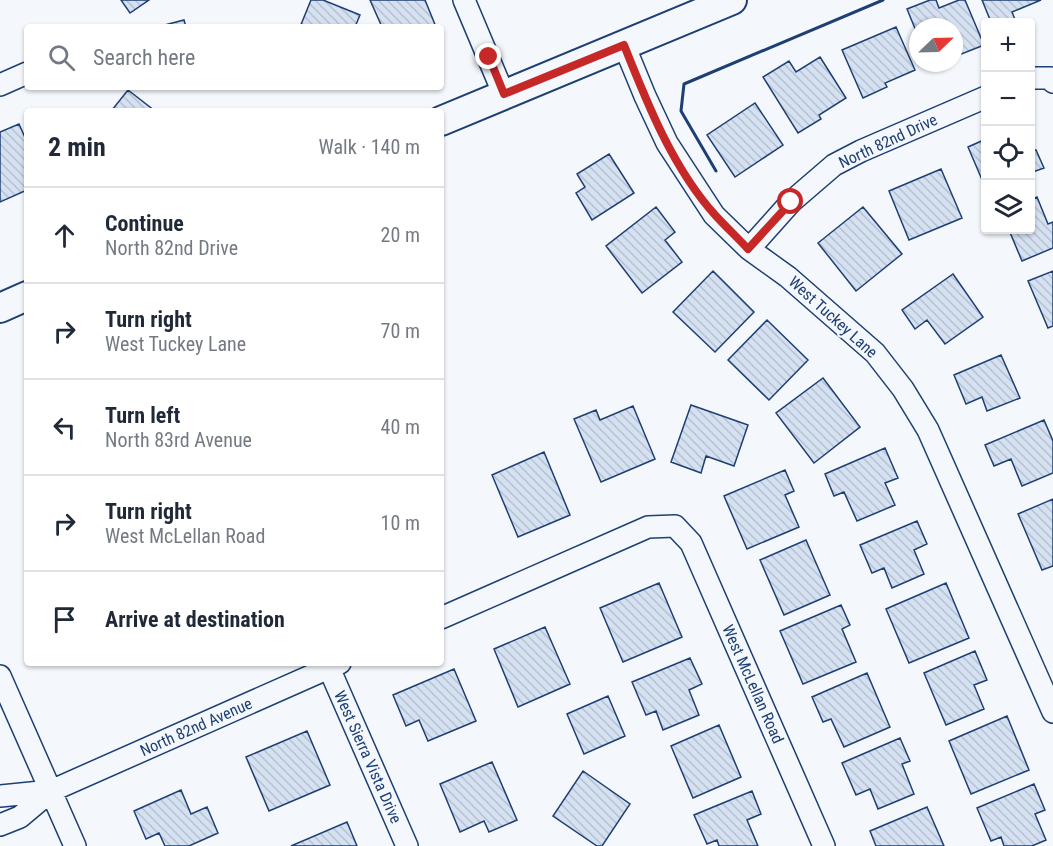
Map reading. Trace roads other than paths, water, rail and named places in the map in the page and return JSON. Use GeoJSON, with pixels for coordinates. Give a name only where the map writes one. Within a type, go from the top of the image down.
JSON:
{"type":"FeatureCollection","features":[{"type":"Feature","properties":{"kind":"main road"},"geometry":{"type":"LineString","coordinates":[[444,120],[732,0]]}},
{"type":"Feature","properties":{"kind":"main road"},"geometry":{"type":"LineString","coordinates":[[0,308],[24,297]]}},
{"type":"Feature","properties":{"kind":"street"},"geometry":{"type":"LineString","coordinates":[[464,0],[504,94]]}},
{"type":"Feature","properties":{"kind":"street","name":"West Tuckey Lane"},"geometry":{"type":"LineString","coordinates":[[624,45],[667,143],[714,215],[748,249],[788,277],[844,324],[875,353],[903,389],[928,430],[1053,712]]}},
{"type":"Feature","properties":{"kind":"street"},"geometry":{"type":"LineString","coordinates":[[0,85],[24,74]]}},
{"type":"Feature","properties":{"kind":"street","name":"North 82nd Drive"},"geometry":{"type":"LineString","coordinates":[[748,249],[791,202],[834,165],[981,99]]}},
{"type":"Feature","properties":{"kind":"street","name":"West McLellan Road"},"geometry":{"type":"LineString","coordinates":[[444,617],[648,527],[675,526],[691,543],[824,846]]}},
{"type":"Feature","properties":{"kind":"street","name":"North 82nd Avenue"},"geometry":{"type":"LineString","coordinates":[[0,825],[20,817],[51,791],[333,666]]}},
{"type":"Feature","properties":{"kind":"street","name":"West Sierra Vista Drive"},"geometry":{"type":"LineString","coordinates":[[335,666],[407,846]]}},
{"type":"Feature","properties":{"kind":"street"},"geometry":{"type":"LineString","coordinates":[[0,676],[75,846]]}},
{"type":"Feature","properties":{"kind":"street","name":"North 82nd Avenue"},"geometry":{"type":"LineString","coordinates":[[0,796],[51,791]]}}]}
